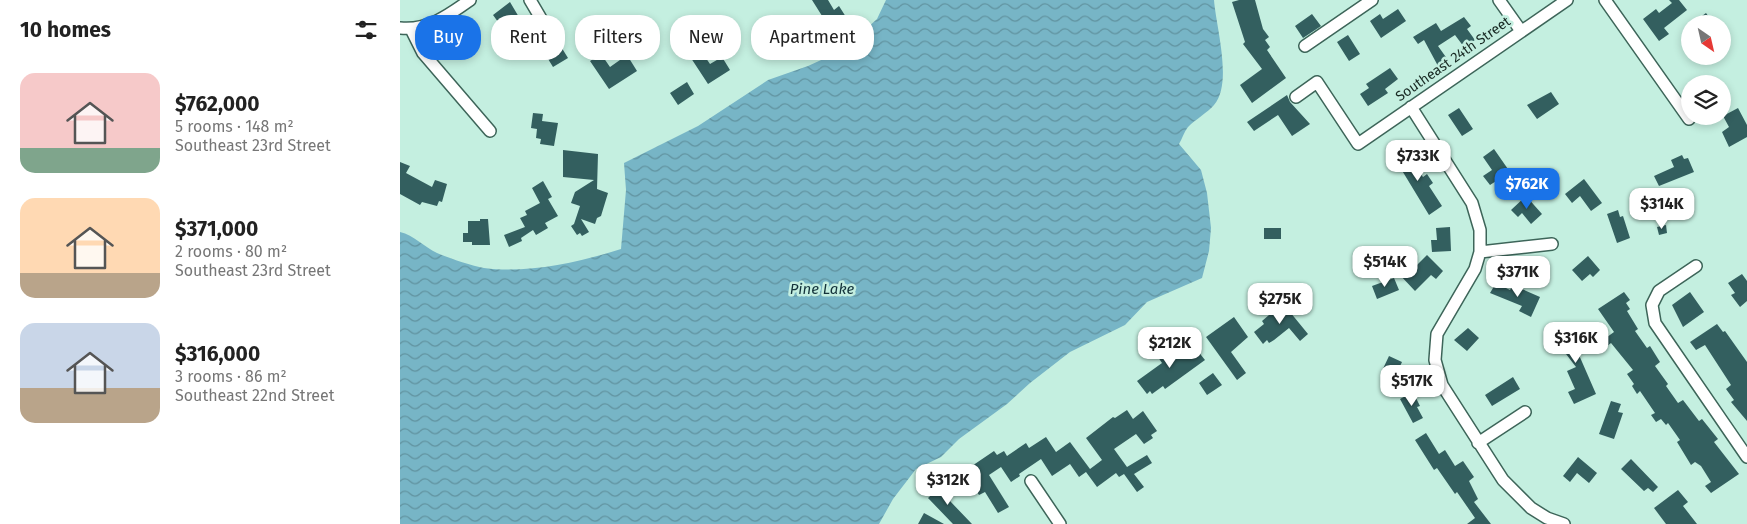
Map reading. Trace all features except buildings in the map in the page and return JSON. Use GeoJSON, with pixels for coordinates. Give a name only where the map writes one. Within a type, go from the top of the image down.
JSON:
{"type":"FeatureCollection","features":[{"type":"Feature","properties":{"kind":"street"},"geometry":{"type":"LineString","coordinates":[[470,0],[438,21],[406,28],[423,53],[490,131]]}},
{"type":"Feature","properties":{"kind":"street"},"geometry":{"type":"LineString","coordinates":[[530,0],[539,15]]}},
{"type":"Feature","properties":{"kind":"street"},"geometry":{"type":"LineString","coordinates":[[1305,46],[1372,0]]}},
{"type":"Feature","properties":{"kind":"street"},"geometry":{"type":"LineString","coordinates":[[1499,0],[1521,31]]}},
{"type":"Feature","properties":{"kind":"street","name":"Southeast 24th Street"},"geometry":{"type":"LineString","coordinates":[[1296,97],[1317,82],[1358,144],[1567,0]]}},
{"type":"Feature","properties":{"kind":"street"},"geometry":{"type":"LineString","coordinates":[[1605,0],[1681,108]]}},
{"type":"Feature","properties":{"kind":"street"},"geometry":{"type":"LineString","coordinates":[[1411,107],[1472,203],[1480,230],[1480,252],[1466,288],[1443,321],[1435,344],[1437,371],[1442,385],[1503,480],[1531,508],[1547,518],[1564,524]]}},
{"type":"Feature","properties":{"kind":"street"},"geometry":{"type":"LineString","coordinates":[[1480,252],[1552,244]]}},
{"type":"Feature","properties":{"kind":"street"},"geometry":{"type":"LineString","coordinates":[[1696,266],[1659,291],[1652,305],[1655,323],[1747,457]]}},
{"type":"Feature","properties":{"kind":"street"},"geometry":{"type":"LineString","coordinates":[[1478,443],[1525,412]]}},
{"type":"Feature","properties":{"kind":"street"},"geometry":{"type":"LineString","coordinates":[[1031,481],[1060,524]]}},
{"type":"Feature","properties":{"kind":"water","name":"Pine Lake"},"geometry":{"type":"Polygon","coordinates":[[[886,0],[1214,0],[1223,69],[1220,95],[1211,108],[1188,127],[1179,144],[1201,170],[1207,193],[1211,228],[1209,251],[1202,278],[1147,302],[1125,325],[1070,352],[1030,383],[1007,404],[959,439],[941,457],[916,469],[893,499],[879,524],[400,524],[400,232],[437,253],[484,268],[518,269],[554,266],[621,249],[626,190],[624,163],[698,126],[768,80],[821,60],[874,60],[874,22],[886,0]]]}}]}
